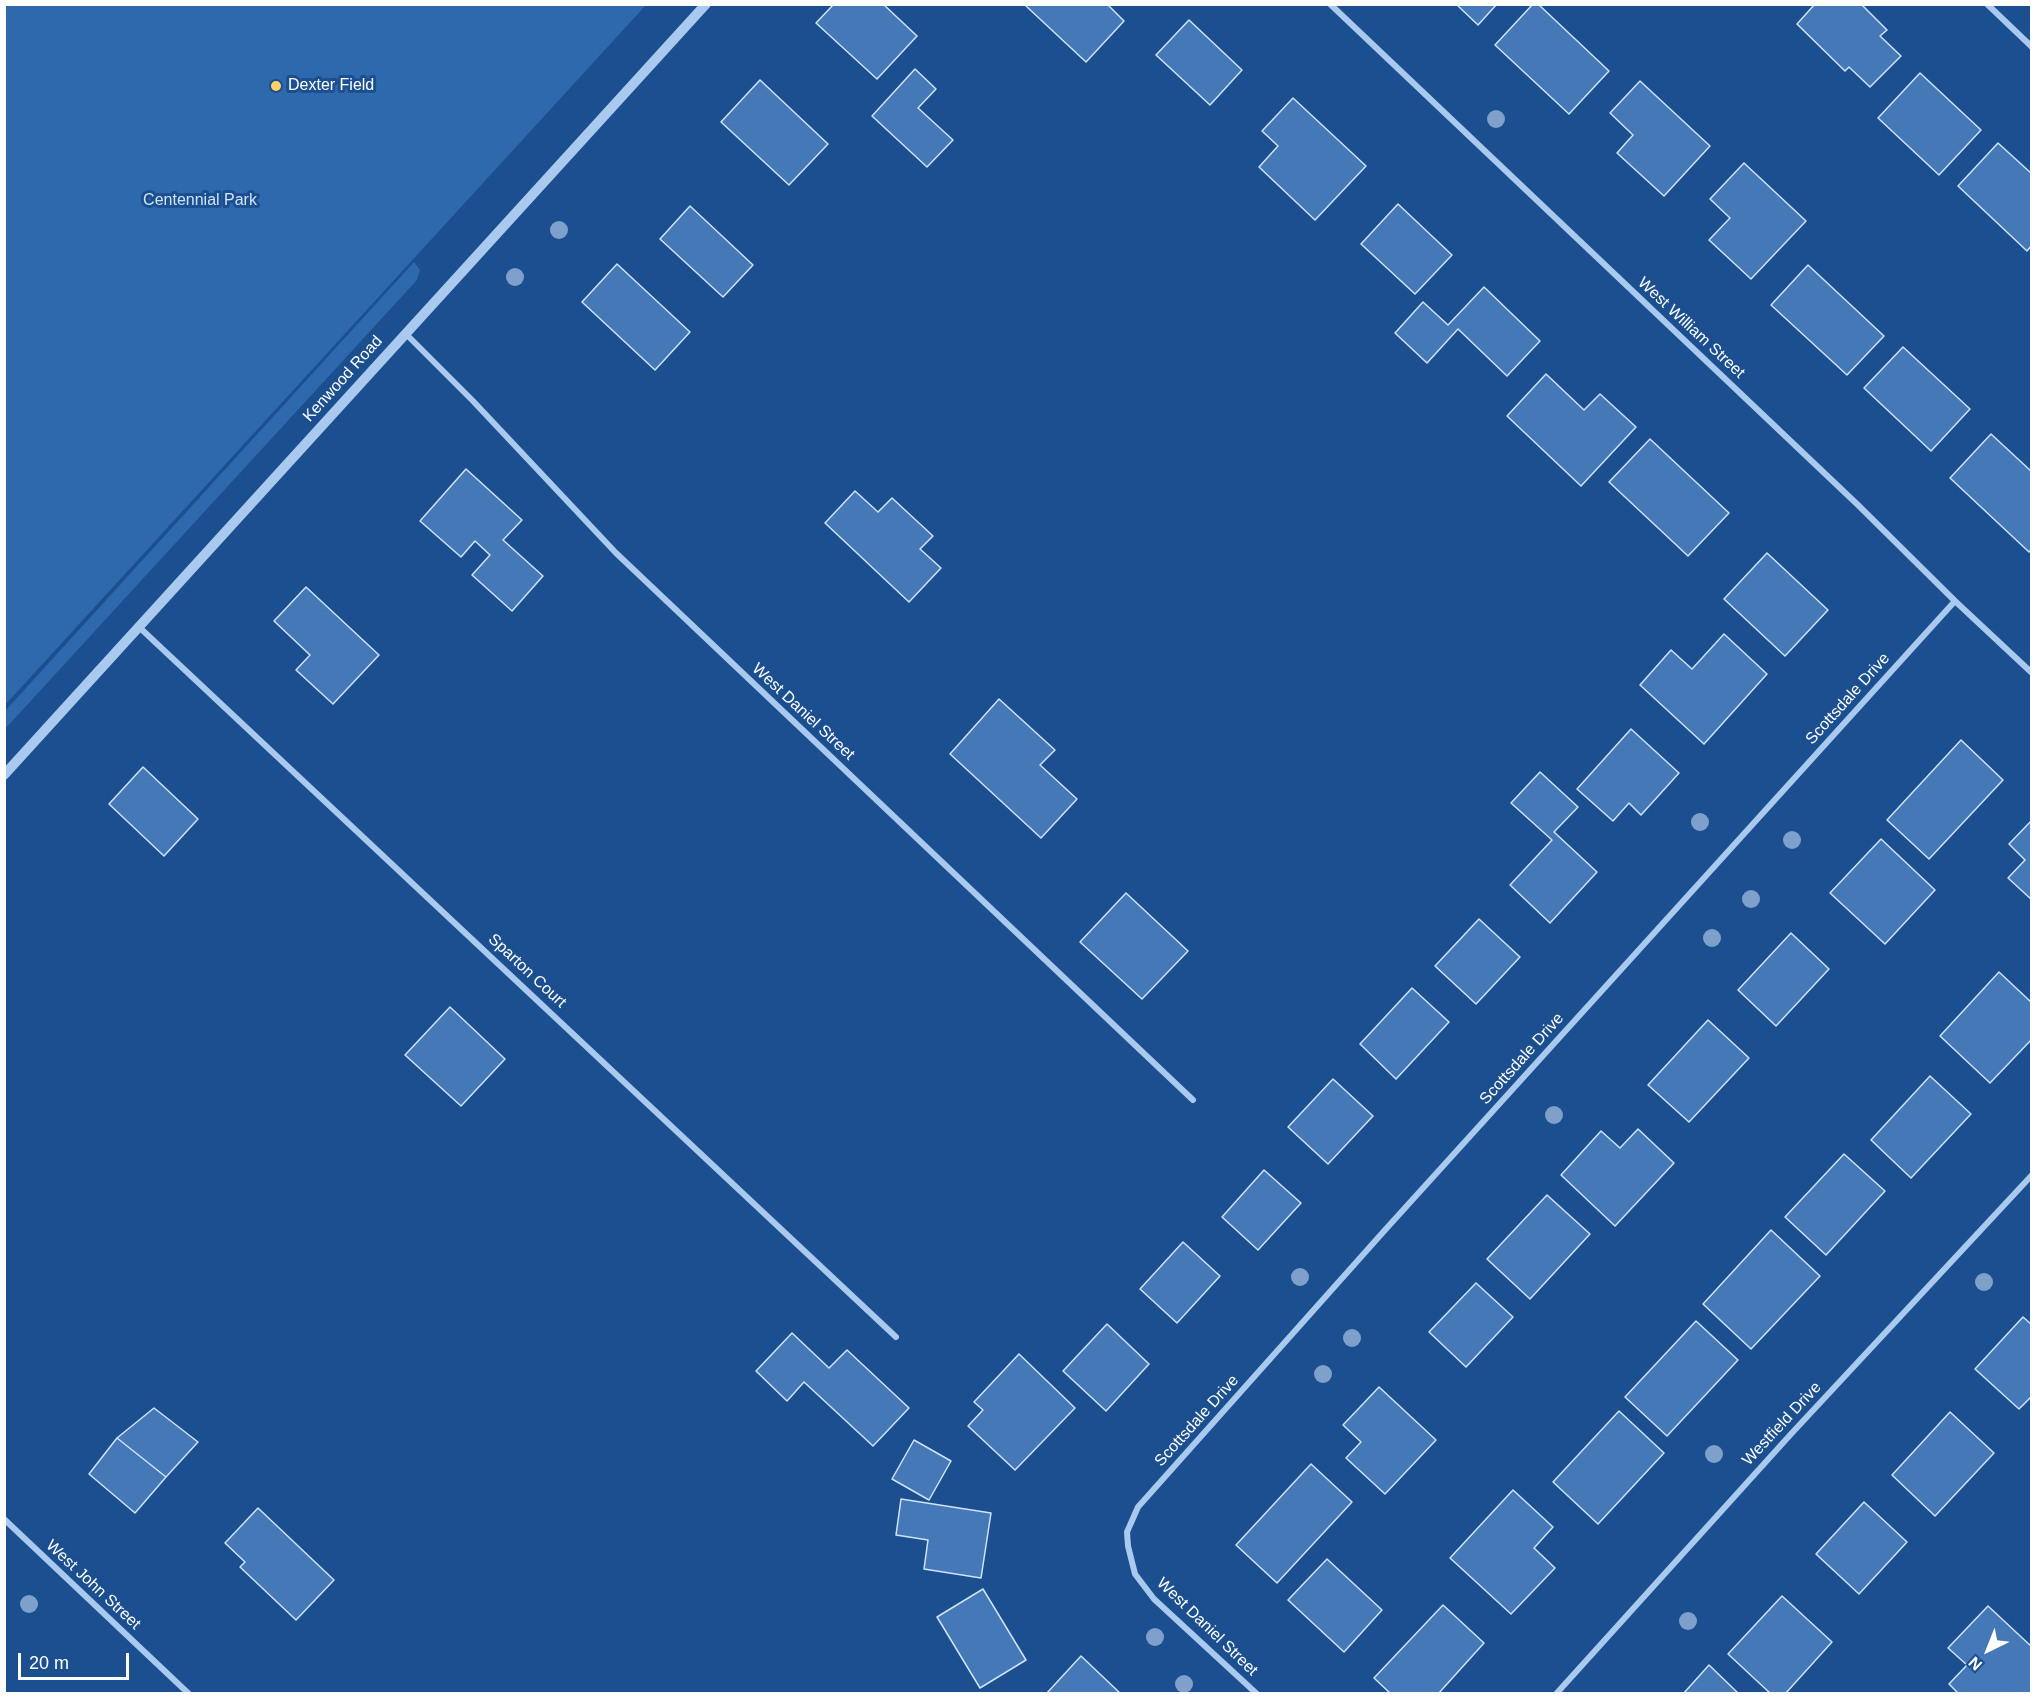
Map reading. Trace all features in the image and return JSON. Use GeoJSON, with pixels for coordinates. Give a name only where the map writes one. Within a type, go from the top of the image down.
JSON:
{"type":"FeatureCollection","features":[{"type":"Feature","properties":{"kind":"street","name":"Kenwood Road"},"geometry":{"type":"LineString","coordinates":[[4,775],[706,4]]}},
{"type":"Feature","properties":{"kind":"street","name":"West William Street"},"geometry":{"type":"LineString","coordinates":[[1330,4],[1858,505],[1954,601],[2031,673]]}},
{"type":"Feature","properties":{"kind":"street"},"geometry":{"type":"LineString","coordinates":[[1988,4],[2031,47]]}},
{"type":"Feature","properties":{"kind":"street","name":"West Daniel Street"},"geometry":{"type":"LineString","coordinates":[[405,333],[616,553],[1193,1100]]}},
{"type":"Feature","properties":{"kind":"street","name":"Scottsdale Drive"},"geometry":{"type":"LineString","coordinates":[[1128,1545],[1127,1532],[1138,1507],[1954,601]]}},
{"type":"Feature","properties":{"kind":"street","name":"Sparton Court"},"geometry":{"type":"LineString","coordinates":[[139,627],[896,1337]]}},
{"type":"Feature","properties":{"kind":"street","name":"Westfield Drive"},"geometry":{"type":"LineString","coordinates":[[1556,1694],[1798,1426],[2031,1175]]}},
{"type":"Feature","properties":{"kind":"street","name":"West John Street"},"geometry":{"type":"LineString","coordinates":[[4,1519],[189,1694]]}},
{"type":"Feature","properties":{"kind":"street","name":"West Daniel Street"},"geometry":{"type":"LineString","coordinates":[[1128,1545],[1135,1575],[1154,1599],[1257,1694]]}},
{"type":"Feature","properties":{"kind":"green space","name":"Centennial Park"},"geometry":{"type":"Polygon","coordinates":[[[4,5],[646,5],[5,705],[4,5]]]}},
{"type":"Feature","properties":{"kind":"green space"},"geometry":{"type":"Polygon","coordinates":[[[414,262],[420,270],[417,280],[5,729],[5,711],[414,262]]]}},
{"type":"Feature","properties":{"kind":"building"},"geometry":{"type":"Polygon","coordinates":[[[834,4],[883,4],[917,36],[877,79],[816,23],[834,4]]]}},
{"type":"Feature","properties":{"kind":"building"},"geometry":{"type":"Polygon","coordinates":[[[1027,4],[1107,4],[1124,21],[1086,62],[1026,6],[1027,4]]]}},
{"type":"Feature","properties":{"kind":"building"},"geometry":{"type":"Polygon","coordinates":[[[1456,4],[1497,4],[1478,25],[1456,4]]]}},
{"type":"Feature","properties":{"kind":"building"},"geometry":{"type":"Polygon","coordinates":[[[1533,4],[1538,4],[1609,71],[1569,114],[1495,45],[1533,4]]]}},
{"type":"Feature","properties":{"kind":"building"},"geometry":{"type":"Polygon","coordinates":[[[1815,4],[1861,4],[1887,30],[1880,36],[1901,56],[1870,87],[1849,67],[1845,71],[1797,24],[1815,4]]]}},
{"type":"Feature","properties":{"kind":"building"},"geometry":{"type":"Polygon","coordinates":[[[1189,20],[1242,70],[1210,105],[1156,55],[1189,20]]]}},
{"type":"Feature","properties":{"kind":"building"},"geometry":{"type":"Polygon","coordinates":[[[915,69],[936,89],[918,108],[953,140],[927,167],[872,116],[915,69]]]}},
{"type":"Feature","properties":{"kind":"building"},"geometry":{"type":"Polygon","coordinates":[[[1920,73],[1981,130],[1939,175],[1878,118],[1920,73]]]}},
{"type":"Feature","properties":{"kind":"building"},"geometry":{"type":"Polygon","coordinates":[[[760,80],[828,144],[789,185],[721,122],[760,80]]]}},
{"type":"Feature","properties":{"kind":"building"},"geometry":{"type":"Polygon","coordinates":[[[1640,81],[1710,146],[1664,196],[1617,153],[1633,135],[1610,113],[1640,81]]]}},
{"type":"Feature","properties":{"kind":"building"},"geometry":{"type":"Polygon","coordinates":[[[1293,98],[1366,166],[1315,220],[1259,167],[1278,146],[1262,131],[1293,98]]]}},
{"type":"Feature","properties":{"kind":"building"},"geometry":{"type":"Polygon","coordinates":[[[1998,143],[2032,174],[2032,245],[2027,251],[1958,186],[1998,143]]]}},
{"type":"Feature","properties":{"kind":"building"},"geometry":{"type":"Polygon","coordinates":[[[1744,163],[1806,221],[1751,279],[1709,240],[1730,218],[1710,199],[1744,163]]]}},
{"type":"Feature","properties":{"kind":"building"},"geometry":{"type":"Polygon","coordinates":[[[1398,204],[1452,255],[1415,294],[1361,244],[1398,204]]]}},
{"type":"Feature","properties":{"kind":"building"},"geometry":{"type":"Polygon","coordinates":[[[690,206],[753,265],[723,297],[660,239],[690,206]]]}},
{"type":"Feature","properties":{"kind":"building"},"geometry":{"type":"Polygon","coordinates":[[[617,264],[690,332],[655,370],[582,302],[617,264]]]}},
{"type":"Feature","properties":{"kind":"building"},"geometry":{"type":"Polygon","coordinates":[[[1808,265],[1884,336],[1847,375],[1771,305],[1808,265]]]}},
{"type":"Feature","properties":{"kind":"building"},"geometry":{"type":"Polygon","coordinates":[[[1484,287],[1540,341],[1507,376],[1458,329],[1427,363],[1395,333],[1423,302],[1448,325],[1484,287]]]}},
{"type":"Feature","properties":{"kind":"building"},"geometry":{"type":"Polygon","coordinates":[[[1903,347],[1970,409],[1931,451],[1864,388],[1903,347]]]}},
{"type":"Feature","properties":{"kind":"building"},"geometry":{"type":"Polygon","coordinates":[[[1546,374],[1584,410],[1600,394],[1636,427],[1581,486],[1507,416],[1546,374]]]}},
{"type":"Feature","properties":{"kind":"building"},"geometry":{"type":"Polygon","coordinates":[[[1991,434],[2032,472],[2032,549],[2029,552],[1950,478],[1991,434]]]}},
{"type":"Feature","properties":{"kind":"building"},"geometry":{"type":"Polygon","coordinates":[[[1650,439],[1729,513],[1688,556],[1609,482],[1650,439]]]}},
{"type":"Feature","properties":{"kind":"building"},"geometry":{"type":"Polygon","coordinates":[[[466,469],[522,520],[503,540],[543,576],[512,611],[472,575],[490,555],[475,541],[461,557],[420,521],[466,469]]]}},
{"type":"Feature","properties":{"kind":"building"},"geometry":{"type":"Polygon","coordinates":[[[855,491],[878,512],[892,498],[933,536],[920,549],[941,568],[909,602],[825,523],[855,491]]]}},
{"type":"Feature","properties":{"kind":"building"},"geometry":{"type":"Polygon","coordinates":[[[1767,553],[1828,610],[1785,656],[1724,599],[1767,553]]]}},
{"type":"Feature","properties":{"kind":"building"},"geometry":{"type":"Polygon","coordinates":[[[306,587],[379,655],[333,704],[296,670],[310,655],[274,621],[306,587]]]}},
{"type":"Feature","properties":{"kind":"building"},"geometry":{"type":"Polygon","coordinates":[[[1724,634],[1767,674],[1704,744],[1640,685],[1671,650],[1692,669],[1724,634]]]}},
{"type":"Feature","properties":{"kind":"building"},"geometry":{"type":"Polygon","coordinates":[[[999,699],[1055,750],[1040,765],[1077,799],[1041,838],[950,754],[999,699]]]}},
{"type":"Feature","properties":{"kind":"building"},"geometry":{"type":"Polygon","coordinates":[[[1631,729],[1679,773],[1641,815],[1629,803],[1613,821],[1577,789],[1631,729]]]}},
{"type":"Feature","properties":{"kind":"building"},"geometry":{"type":"Polygon","coordinates":[[[1961,740],[2003,780],[1929,859],[1887,820],[1961,740]]]}},
{"type":"Feature","properties":{"kind":"building"},"geometry":{"type":"Polygon","coordinates":[[[143,767],[198,819],[164,856],[109,804],[143,767]]]}},
{"type":"Feature","properties":{"kind":"building"},"geometry":{"type":"Polygon","coordinates":[[[1540,772],[1578,807],[1554,832],[1597,872],[1550,923],[1510,885],[1552,840],[1511,803],[1540,772]]]}},
{"type":"Feature","properties":{"kind":"building"},"geometry":{"type":"Polygon","coordinates":[[[2032,820],[2032,900],[2008,878],[2025,860],[2009,844],[2032,820]]]}},
{"type":"Feature","properties":{"kind":"building"},"geometry":{"type":"Polygon","coordinates":[[[1881,839],[1935,890],[1885,944],[1830,893],[1881,839]]]}},
{"type":"Feature","properties":{"kind":"building"},"geometry":{"type":"Polygon","coordinates":[[[1126,893],[1188,951],[1142,999],[1080,942],[1126,893]]]}},
{"type":"Feature","properties":{"kind":"building"},"geometry":{"type":"Polygon","coordinates":[[[1479,919],[1520,957],[1476,1004],[1435,966],[1479,919]]]}},
{"type":"Feature","properties":{"kind":"building"},"geometry":{"type":"Polygon","coordinates":[[[1791,933],[1829,969],[1776,1026],[1738,990],[1791,933]]]}},
{"type":"Feature","properties":{"kind":"building"},"geometry":{"type":"Polygon","coordinates":[[[1999,972],[2032,1003],[2032,1039],[1990,1083],[1940,1036],[1999,972]]]}},
{"type":"Feature","properties":{"kind":"building"},"geometry":{"type":"Polygon","coordinates":[[[1412,988],[1449,1022],[1396,1079],[1360,1044],[1412,988]]]}},
{"type":"Feature","properties":{"kind":"building"},"geometry":{"type":"Polygon","coordinates":[[[450,1007],[505,1059],[461,1106],[405,1055],[450,1007]]]}},
{"type":"Feature","properties":{"kind":"building"},"geometry":{"type":"Polygon","coordinates":[[[1708,1020],[1749,1058],[1689,1122],[1648,1085],[1708,1020]]]}},
{"type":"Feature","properties":{"kind":"building"},"geometry":{"type":"Polygon","coordinates":[[[1930,1076],[1971,1114],[1911,1178],[1871,1140],[1930,1076]]]}},
{"type":"Feature","properties":{"kind":"building"},"geometry":{"type":"Polygon","coordinates":[[[1333,1079],[1373,1116],[1328,1164],[1288,1127],[1333,1079]]]}},
{"type":"Feature","properties":{"kind":"building"},"geometry":{"type":"Polygon","coordinates":[[[1638,1129],[1674,1163],[1615,1226],[1561,1175],[1601,1131],[1620,1148],[1638,1129]]]}},
{"type":"Feature","properties":{"kind":"building"},"geometry":{"type":"Polygon","coordinates":[[[1844,1154],[1885,1191],[1826,1255],[1785,1217],[1844,1154]]]}},
{"type":"Feature","properties":{"kind":"building"},"geometry":{"type":"Polygon","coordinates":[[[1264,1170],[1301,1203],[1258,1250],[1222,1217],[1264,1170]]]}},
{"type":"Feature","properties":{"kind":"building"},"geometry":{"type":"Polygon","coordinates":[[[1547,1195],[1590,1234],[1530,1299],[1487,1259],[1547,1195]]]}},
{"type":"Feature","properties":{"kind":"building"},"geometry":{"type":"Polygon","coordinates":[[[1771,1230],[1820,1276],[1751,1349],[1703,1304],[1771,1230]]]}},
{"type":"Feature","properties":{"kind":"building"},"geometry":{"type":"Polygon","coordinates":[[[1183,1242],[1220,1276],[1177,1323],[1140,1289],[1183,1242]]]}},
{"type":"Feature","properties":{"kind":"building"},"geometry":{"type":"Polygon","coordinates":[[[1476,1283],[1513,1317],[1466,1367],[1429,1332],[1476,1283]]]}},
{"type":"Feature","properties":{"kind":"building"},"geometry":{"type":"Polygon","coordinates":[[[2023,1317],[2032,1325],[2032,1396],[2019,1409],[1975,1369],[2023,1317]]]}},
{"type":"Feature","properties":{"kind":"building"},"geometry":{"type":"Polygon","coordinates":[[[1696,1321],[1738,1360],[1667,1436],[1625,1397],[1696,1321]]]}},
{"type":"Feature","properties":{"kind":"building"},"geometry":{"type":"Polygon","coordinates":[[[1107,1324],[1149,1364],[1106,1411],[1063,1371],[1107,1324]]]}},
{"type":"Feature","properties":{"kind":"building"},"geometry":{"type":"Polygon","coordinates":[[[792,1333],[829,1368],[847,1350],[909,1408],[873,1446],[804,1382],[787,1401],[756,1371],[792,1333]]]}},
{"type":"Feature","properties":{"kind":"building"},"geometry":{"type":"Polygon","coordinates":[[[1019,1354],[1075,1408],[1015,1470],[968,1426],[983,1410],[974,1402],[1019,1354]]]}},
{"type":"Feature","properties":{"kind":"building"},"geometry":{"type":"Polygon","coordinates":[[[1379,1387],[1436,1440],[1385,1494],[1346,1458],[1361,1442],[1343,1425],[1379,1387]]]}},
{"type":"Feature","properties":{"kind":"building"},"geometry":{"type":"Polygon","coordinates":[[[154,1408],[198,1442],[166,1477],[117,1438],[154,1408]]]}},
{"type":"Feature","properties":{"kind":"building"},"geometry":{"type":"Polygon","coordinates":[[[1619,1411],[1664,1453],[1598,1524],[1553,1482],[1619,1411]]]}},
{"type":"Feature","properties":{"kind":"building"},"geometry":{"type":"Polygon","coordinates":[[[1950,1412],[1994,1453],[1935,1516],[1892,1475],[1950,1412]]]}},
{"type":"Feature","properties":{"kind":"building"},"geometry":{"type":"Polygon","coordinates":[[[117,1438],[166,1477],[135,1513],[89,1474],[117,1438]]]}},
{"type":"Feature","properties":{"kind":"building"},"geometry":{"type":"Polygon","coordinates":[[[914,1440],[951,1461],[929,1500],[892,1479],[914,1440]]]}},
{"type":"Feature","properties":{"kind":"building"},"geometry":{"type":"Polygon","coordinates":[[[1311,1464],[1352,1502],[1277,1583],[1236,1545],[1311,1464]]]}},
{"type":"Feature","properties":{"kind":"building"},"geometry":{"type":"Polygon","coordinates":[[[1513,1490],[1553,1527],[1534,1548],[1555,1568],[1511,1614],[1450,1558],[1513,1490]]]}},
{"type":"Feature","properties":{"kind":"building"},"geometry":{"type":"Polygon","coordinates":[[[901,1499],[991,1513],[981,1578],[924,1569],[928,1540],[896,1535],[901,1499]]]}},
{"type":"Feature","properties":{"kind":"building"},"geometry":{"type":"Polygon","coordinates":[[[1864,1502],[1907,1542],[1859,1594],[1816,1554],[1864,1502]]]}},
{"type":"Feature","properties":{"kind":"building"},"geometry":{"type":"Polygon","coordinates":[[[258,1508],[334,1580],[296,1620],[240,1567],[245,1562],[225,1543],[258,1508]]]}},
{"type":"Feature","properties":{"kind":"building"},"geometry":{"type":"Polygon","coordinates":[[[1327,1559],[1382,1610],[1344,1652],[1288,1600],[1327,1559]]]}},
{"type":"Feature","properties":{"kind":"building"},"geometry":{"type":"Polygon","coordinates":[[[983,1589],[1026,1660],[980,1688],[937,1617],[983,1589]]]}},
{"type":"Feature","properties":{"kind":"building"},"geometry":{"type":"Polygon","coordinates":[[[1782,1596],[1832,1642],[1785,1694],[1771,1694],[1728,1654],[1782,1596]]]}},
{"type":"Feature","properties":{"kind":"building"},"geometry":{"type":"Polygon","coordinates":[[[1443,1605],[1484,1643],[1438,1694],[1391,1694],[1374,1678],[1443,1605]]]}},
{"type":"Feature","properties":{"kind":"building"},"geometry":{"type":"Polygon","coordinates":[[[1988,1606],[2032,1647],[2032,1692],[2030,1694],[1959,1694],[1949,1684],[1967,1665],[1948,1648],[1988,1606]]]}},
{"type":"Feature","properties":{"kind":"building"},"geometry":{"type":"Polygon","coordinates":[[[1081,1656],[1121,1694],[1046,1694],[1081,1656]]]}},
{"type":"Feature","properties":{"kind":"building"},"geometry":{"type":"Polygon","coordinates":[[[1709,1665],[1739,1694],[1683,1694],[1709,1665]]]}},
{"type":"Feature","properties":{"kind":"place","name":"Dexter Field"},"geometry":{"type":"Point","coordinates":[276,86]}}]}
